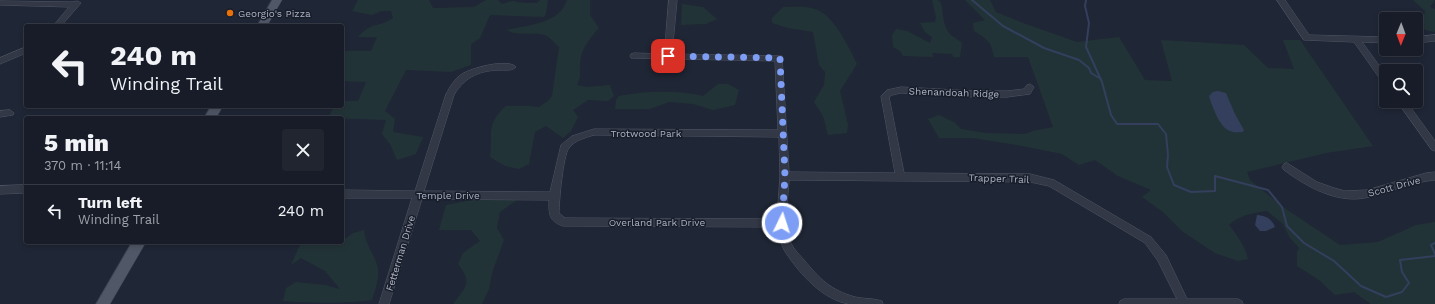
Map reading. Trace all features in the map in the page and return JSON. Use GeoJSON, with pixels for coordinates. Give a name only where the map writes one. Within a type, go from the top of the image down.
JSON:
{"type":"FeatureCollection","features":[{"type":"Feature","properties":{"kind":"main road"},"geometry":{"type":"LineString","coordinates":[[263,24],[277,0]]}},
{"type":"Feature","properties":{"kind":"main road"},"geometry":{"type":"LineString","coordinates":[[103,304],[138,244]]}},
{"type":"Feature","properties":{"kind":"street"},"geometry":{"type":"LineString","coordinates":[[668,56],[673,0]]}},
{"type":"Feature","properties":{"kind":"street"},"geometry":{"type":"LineString","coordinates":[[1281,0],[1308,38],[1379,40]]}},
{"type":"Feature","properties":{"kind":"street"},"geometry":{"type":"LineString","coordinates":[[0,4],[78,2]]}},
{"type":"Feature","properties":{"kind":"street"},"geometry":{"type":"LineString","coordinates":[[59,24],[78,2]]}},
{"type":"Feature","properties":{"kind":"street"},"geometry":{"type":"LineString","coordinates":[[1423,39],[1435,38]]}},
{"type":"Feature","properties":{"kind":"street"},"geometry":{"type":"LineString","coordinates":[[1356,39],[1379,71]]}},
{"type":"Feature","properties":{"kind":"street"},"geometry":{"type":"LineString","coordinates":[[0,61],[24,51]]}},
{"type":"Feature","properties":{"kind":"street"},"geometry":{"type":"LineString","coordinates":[[634,56],[780,58],[782,134],[785,176],[782,223],[784,238],[789,250],[816,282],[832,293],[856,302],[878,304]]}},
{"type":"Feature","properties":{"kind":"street","name":"Fetterman Drive"},"geometry":{"type":"LineString","coordinates":[[384,304],[417,195],[446,111],[450,94],[459,80],[476,71],[500,67],[512,67]]}},
{"type":"Feature","properties":{"kind":"street","name":"Shenandoah Ridge"},"geometry":{"type":"LineString","coordinates":[[900,176],[885,96],[890,92],[901,90],[974,94],[1007,94],[1027,92],[1030,87]]}},
{"type":"Feature","properties":{"kind":"street"},"geometry":{"type":"LineString","coordinates":[[1406,108],[1435,148]]}},
{"type":"Feature","properties":{"kind":"street"},"geometry":{"type":"LineString","coordinates":[[0,114],[10,113]]}},
{"type":"Feature","properties":{"kind":"street","name":"Trotwood Park"},"geometry":{"type":"LineString","coordinates":[[554,196],[564,147],[575,138],[594,132],[782,134]]}},
{"type":"Feature","properties":{"kind":"street","name":"Scott Drive"},"geometry":{"type":"LineString","coordinates":[[1288,167],[1299,177],[1312,184],[1330,191],[1345,194],[1366,194],[1400,183],[1435,176]]}},
{"type":"Feature","properties":{"kind":"street","name":"Trapper Trail"},"geometry":{"type":"LineString","coordinates":[[785,176],[1030,178],[1051,183],[1148,240],[1162,258],[1184,304]]}},
{"type":"Feature","properties":{"kind":"street"},"geometry":{"type":"LineString","coordinates":[[0,190],[24,189]]}},
{"type":"Feature","properties":{"kind":"street","name":"Temple Drive"},"geometry":{"type":"LineString","coordinates":[[344,194],[554,196]]}},
{"type":"Feature","properties":{"kind":"street","name":"Overland Park Drive"},"geometry":{"type":"LineString","coordinates":[[554,196],[554,215],[563,222],[782,223]]}},
{"type":"Feature","properties":{"kind":"street"},"geometry":{"type":"LineString","coordinates":[[1124,304],[1238,304]]}},
{"type":"Feature","properties":{"kind":"shaded area"},"geometry":{"type":"Polygon","coordinates":[[[358,0],[429,0],[433,8],[474,7],[486,0],[498,0],[502,4],[512,1],[537,3],[540,0],[548,0],[546,14],[544,17],[490,15],[480,38],[471,44],[471,65],[451,72],[406,70],[385,111],[395,119],[393,132],[423,137],[416,154],[397,160],[390,144],[382,134],[386,120],[344,119],[344,116],[329,116],[333,108],[344,108],[344,101],[358,101],[366,82],[344,81],[344,51],[371,51],[377,37],[358,37],[367,29],[393,18],[391,11],[382,11],[372,15],[352,11],[358,0]]]}},
{"type":"Feature","properties":{"kind":"shaded area"},"geometry":{"type":"Polygon","coordinates":[[[567,0],[590,0],[590,15],[599,28],[589,40],[582,53],[580,76],[577,85],[587,87],[610,85],[614,96],[608,101],[588,100],[573,110],[578,117],[571,131],[563,138],[546,126],[535,132],[529,164],[519,169],[505,166],[490,157],[492,124],[499,113],[506,106],[539,107],[548,101],[552,96],[559,47],[547,36],[542,34],[522,34],[507,30],[533,25],[550,19],[563,8],[567,0]]]}},
{"type":"Feature","properties":{"kind":"shaded area"},"geometry":{"type":"Polygon","coordinates":[[[932,0],[938,0],[941,3],[944,23],[947,30],[962,43],[960,57],[953,57],[952,54],[932,53],[933,57],[903,56],[900,51],[893,47],[892,35],[896,29],[907,31],[930,43],[932,37],[925,32],[920,23],[935,22],[936,17],[932,0]]]}},
{"type":"Feature","properties":{"kind":"shaded area"},"geometry":{"type":"Polygon","coordinates":[[[965,0],[990,0],[996,12],[1077,42],[1119,37],[1145,80],[1172,81],[1161,40],[1244,45],[1268,68],[1294,69],[1283,40],[1300,40],[1373,146],[1326,153],[1247,172],[1250,180],[1286,209],[1340,245],[1378,242],[1416,225],[1435,222],[1435,304],[1371,304],[1354,292],[1335,295],[1319,280],[1297,266],[1297,252],[1299,248],[1290,238],[1283,224],[1267,211],[1246,215],[1229,225],[1243,245],[1247,254],[1248,259],[1238,261],[1215,253],[1183,232],[1163,212],[1142,197],[1151,190],[1118,176],[1095,160],[1079,165],[1062,154],[1017,145],[972,138],[939,138],[928,119],[939,115],[954,122],[961,129],[986,133],[1025,134],[1053,127],[1028,57],[994,57],[992,47],[988,41],[974,31],[973,23],[985,20],[965,0]]]}},
{"type":"Feature","properties":{"kind":"shaded area"},"geometry":{"type":"Polygon","coordinates":[[[1413,0],[1435,0],[1430,7],[1435,9],[1435,32],[1425,30],[1423,26],[1425,11],[1413,0]]]}},
{"type":"Feature","properties":{"kind":"shaded area"},"geometry":{"type":"Polygon","coordinates":[[[682,4],[703,7],[717,19],[706,24],[681,25],[682,4]]]}},
{"type":"Feature","properties":{"kind":"shaded area"},"geometry":{"type":"Polygon","coordinates":[[[783,7],[798,7],[819,10],[833,23],[851,51],[857,64],[840,91],[848,125],[847,133],[828,135],[823,116],[814,102],[824,85],[825,72],[819,65],[813,32],[788,28],[772,23],[772,18],[783,7]]]}},
{"type":"Feature","properties":{"kind":"shaded area"},"geometry":{"type":"Polygon","coordinates":[[[718,84],[728,84],[739,90],[735,105],[713,110],[693,104],[669,102],[650,109],[615,109],[616,100],[619,96],[661,92],[703,96],[718,84]]]}},
{"type":"Feature","properties":{"kind":"shaded area"},"geometry":{"type":"Polygon","coordinates":[[[492,196],[517,200],[500,212],[497,228],[504,240],[492,273],[489,289],[482,304],[453,304],[466,285],[463,270],[458,264],[463,253],[480,241],[471,230],[439,230],[446,205],[492,196]]]}},
{"type":"Feature","properties":{"kind":"shaded area"},"geometry":{"type":"Polygon","coordinates":[[[364,230],[366,241],[376,260],[378,273],[372,300],[328,303],[283,301],[286,288],[296,282],[325,285],[340,289],[325,271],[301,258],[291,265],[300,244],[344,244],[344,238],[353,233],[364,230]]]}},
{"type":"Feature","properties":{"kind":"water"},"geometry":{"type":"Polygon","coordinates":[[[1218,91],[1226,93],[1244,130],[1243,132],[1230,131],[1223,126],[1214,111],[1209,96],[1213,92],[1218,91]]]}},
{"type":"Feature","properties":{"kind":"water"},"geometry":{"type":"Polygon","coordinates":[[[1257,215],[1268,218],[1272,221],[1275,227],[1266,231],[1260,231],[1255,225],[1257,215]]]}},
{"type":"Feature","properties":{"kind":"waterway"},"geometry":{"type":"LineString","coordinates":[[972,0],[1003,26],[1044,48],[1079,60],[1089,68],[1091,73],[1100,79]]}},
{"type":"Feature","properties":{"kind":"waterway"},"geometry":{"type":"LineString","coordinates":[[1086,0],[1085,6],[1089,23],[1086,47],[1100,79]]}},
{"type":"Feature","properties":{"kind":"waterway"},"geometry":{"type":"LineString","coordinates":[[1100,79],[1111,115],[1117,124],[1158,124],[1166,134],[1168,155],[1167,167],[1174,185],[1191,192],[1215,191],[1215,176],[1268,190],[1282,207],[1287,226],[1304,243],[1334,261],[1361,286],[1386,297],[1402,292],[1409,283],[1402,272],[1400,260],[1435,256]]}},
{"type":"Feature","properties":{"kind":"waterway"},"geometry":{"type":"LineString","coordinates":[[1435,243],[1431,245],[1435,254]]}},
{"type":"Feature","properties":{"kind":"place","name":"Georgio's Pizza"},"geometry":{"type":"Point","coordinates":[230,13]}},
{"type":"Feature","properties":{"kind":"route"},"geometry":{"type":"LineString","coordinates":[[668,56],[780,58],[782,134],[785,176],[782,223]]}}]}
